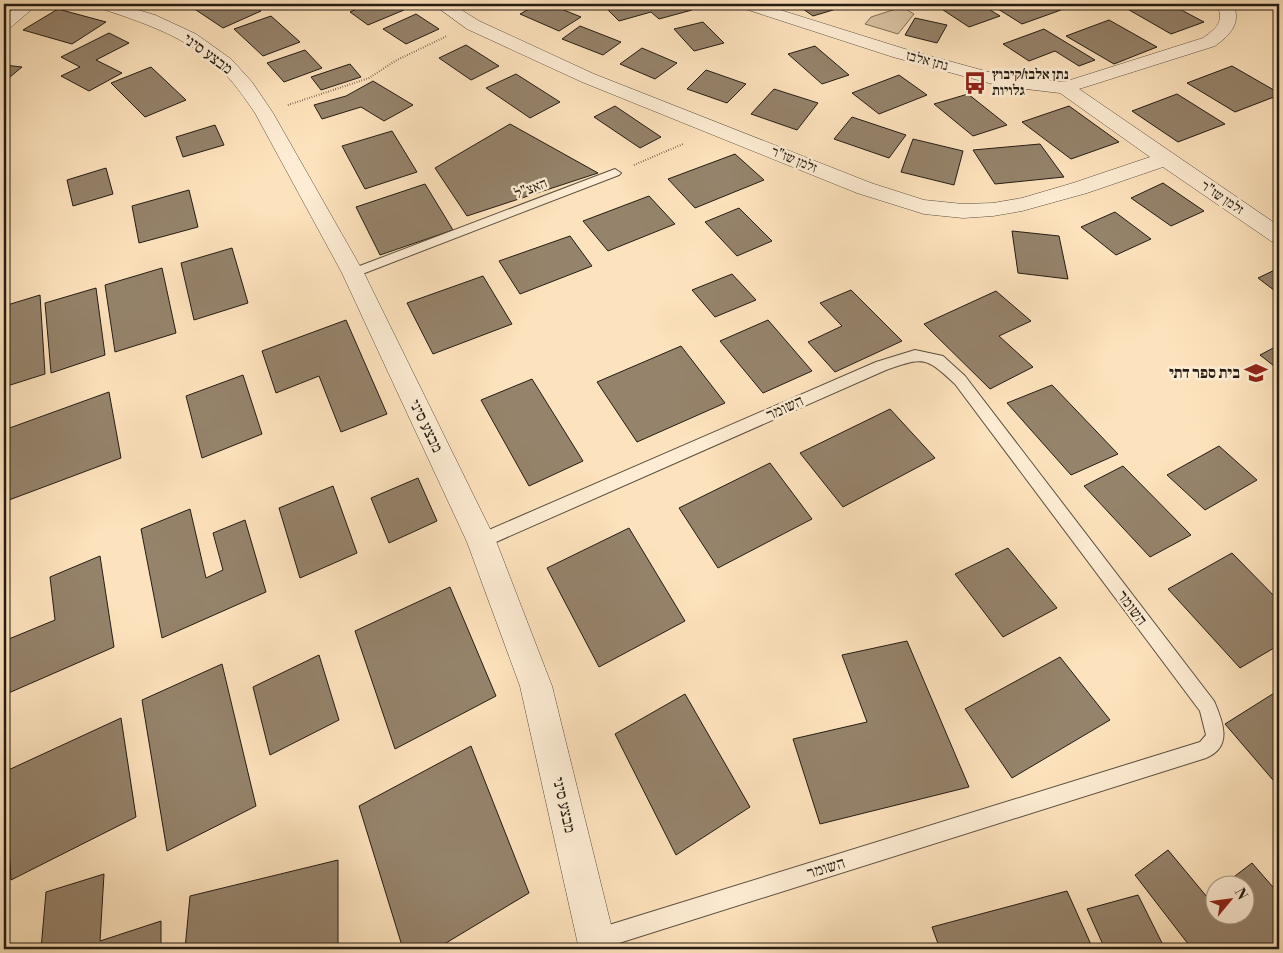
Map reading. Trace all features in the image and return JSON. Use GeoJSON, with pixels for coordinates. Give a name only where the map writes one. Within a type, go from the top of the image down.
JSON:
{"type":"FeatureCollection","features":[{"type":"Feature","properties":{"kind":"street"},"geometry":{"type":"LineString","coordinates":[[4,24],[30,4]]}},
{"type":"Feature","properties":{"kind":"street","name":"מבצע סיני"},"geometry":{"type":"LineString","coordinates":[[102,4],[149,19],[190,38],[225,63],[246,86],[264,113],[353,273],[481,541],[536,686],[597,945]]}},
{"type":"Feature","properties":{"kind":"street","name":"זלמן שז\"ר"},"geometry":{"type":"LineString","coordinates":[[441,4],[473,25],[588,78],[872,191],[933,209],[972,211],[1009,208],[1058,196],[1165,159]]}},
{"type":"Feature","properties":{"kind":"street","name":"נתן אלבז"},"geometry":{"type":"LineString","coordinates":[[745,4],[899,53],[1006,82],[1065,88],[1209,42],[1226,30],[1229,20],[1228,8],[1225,4]]}},
{"type":"Feature","properties":{"kind":"street","name":"זלמן שז\"ר"},"geometry":{"type":"LineString","coordinates":[[1065,88],[1165,159],[1279,236]]}},
{"type":"Feature","properties":{"kind":"lane","name":"האצ\"ל"},"geometry":{"type":"LineString","coordinates":[[353,273],[615,173]]}},
{"type":"Feature","properties":{"kind":"lane","name":"השומר"},"geometry":{"type":"LineString","coordinates":[[481,541],[881,366],[915,355],[938,360],[960,380],[1208,707],[1216,738],[1206,749],[597,945]]}},
{"type":"Feature","properties":{"kind":"path"},"geometry":{"type":"LineString","coordinates":[[264,113],[369,78],[395,61],[473,25],[499,4]]}},
{"type":"Feature","properties":{"kind":"path"},"geometry":{"type":"LineString","coordinates":[[615,173],[718,129]]}},
{"type":"Feature","properties":{"kind":"shaded area"},"geometry":{"type":"Polygon","coordinates":[[[902,7],[914,14],[898,34],[865,24],[871,17],[902,7]]]}},
{"type":"Feature","properties":{"kind":"building"},"geometry":{"type":"Polygon","coordinates":[[[187,4],[249,4],[261,11],[223,28],[187,4]]]}},
{"type":"Feature","properties":{"kind":"building"},"geometry":{"type":"Polygon","coordinates":[[[369,4],[394,4],[404,10],[368,25],[350,12],[369,4]]]}},
{"type":"Feature","properties":{"kind":"building"},"geometry":{"type":"Polygon","coordinates":[[[538,4],[549,4],[581,17],[559,31],[520,14],[538,4]]]}},
{"type":"Feature","properties":{"kind":"building"},"geometry":{"type":"Polygon","coordinates":[[[602,4],[685,4],[692,10],[659,19],[651,12],[619,21],[602,4]]]}},
{"type":"Feature","properties":{"kind":"building"},"geometry":{"type":"Polygon","coordinates":[[[796,4],[853,4],[813,16],[796,4]]]}},
{"type":"Feature","properties":{"kind":"building"},"geometry":{"type":"Polygon","coordinates":[[[934,4],[980,4],[1000,16],[969,27],[934,4]]]}},
{"type":"Feature","properties":{"kind":"building"},"geometry":{"type":"Polygon","coordinates":[[[990,4],[1049,4],[1061,10],[1022,24],[990,4]]]}},
{"type":"Feature","properties":{"kind":"building"},"geometry":{"type":"Polygon","coordinates":[[[1134,4],[1170,4],[1204,22],[1171,34],[1124,7],[1134,4]]]}},
{"type":"Feature","properties":{"kind":"building"},"geometry":{"type":"Polygon","coordinates":[[[58,9],[106,22],[72,44],[23,30],[58,9]]]}},
{"type":"Feature","properties":{"kind":"building"},"geometry":{"type":"Polygon","coordinates":[[[416,14],[439,29],[406,44],[383,29],[416,14]]]}},
{"type":"Feature","properties":{"kind":"building"},"geometry":{"type":"Polygon","coordinates":[[[271,16],[300,42],[263,56],[234,29],[271,16]]]}},
{"type":"Feature","properties":{"kind":"building"},"geometry":{"type":"Polygon","coordinates":[[[915,18],[947,25],[937,43],[905,35],[915,18]]]}},
{"type":"Feature","properties":{"kind":"building"},"geometry":{"type":"Polygon","coordinates":[[[1109,20],[1157,47],[1114,64],[1066,36],[1109,20]]]}},
{"type":"Feature","properties":{"kind":"building"},"geometry":{"type":"Polygon","coordinates":[[[703,22],[724,43],[694,51],[674,29],[703,22]]]}},
{"type":"Feature","properties":{"kind":"building"},"geometry":{"type":"Polygon","coordinates":[[[580,26],[621,42],[603,55],[562,39],[580,26]]]}},
{"type":"Feature","properties":{"kind":"building"},"geometry":{"type":"Polygon","coordinates":[[[1044,29],[1095,60],[1079,66],[1055,51],[1029,61],[1003,44],[1044,29]]]}},
{"type":"Feature","properties":{"kind":"building"},"geometry":{"type":"Polygon","coordinates":[[[109,33],[129,43],[96,60],[122,73],[89,91],[61,76],[80,67],[61,57],[109,33]]]}},
{"type":"Feature","properties":{"kind":"building"},"geometry":{"type":"Polygon","coordinates":[[[466,45],[499,66],[471,80],[439,58],[466,45]]]}},
{"type":"Feature","properties":{"kind":"building"},"geometry":{"type":"Polygon","coordinates":[[[815,46],[849,75],[822,84],[788,54],[815,46]]]}},
{"type":"Feature","properties":{"kind":"building"},"geometry":{"type":"Polygon","coordinates":[[[642,48],[677,63],[655,79],[620,64],[642,48]]]}},
{"type":"Feature","properties":{"kind":"building"},"geometry":{"type":"Polygon","coordinates":[[[305,50],[322,68],[284,82],[267,63],[305,50]]]}},
{"type":"Feature","properties":{"kind":"building"},"geometry":{"type":"Polygon","coordinates":[[[350,64],[361,77],[321,90],[311,77],[350,64]]]}},
{"type":"Feature","properties":{"kind":"building"},"geometry":{"type":"Polygon","coordinates":[[[4,65],[22,67],[4,82],[4,65]]]}},
{"type":"Feature","properties":{"kind":"building"},"geometry":{"type":"Polygon","coordinates":[[[1232,66],[1279,93],[1279,95],[1235,112],[1187,83],[1232,66]]]}},
{"type":"Feature","properties":{"kind":"building"},"geometry":{"type":"Polygon","coordinates":[[[151,67],[186,100],[145,117],[111,83],[151,67]]]}},
{"type":"Feature","properties":{"kind":"building"},"geometry":{"type":"Polygon","coordinates":[[[706,70],[746,84],[727,103],[687,89],[706,70]]]}},
{"type":"Feature","properties":{"kind":"building"},"geometry":{"type":"Polygon","coordinates":[[[516,74],[560,102],[530,118],[486,88],[516,74]]]}},
{"type":"Feature","properties":{"kind":"building"},"geometry":{"type":"Polygon","coordinates":[[[899,75],[927,95],[879,114],[852,93],[899,75]]]}},
{"type":"Feature","properties":{"kind":"building"},"geometry":{"type":"Polygon","coordinates":[[[373,81],[413,105],[384,121],[361,107],[322,119],[314,105],[346,96],[373,81]]]}},
{"type":"Feature","properties":{"kind":"building"},"geometry":{"type":"Polygon","coordinates":[[[774,89],[818,103],[797,130],[751,114],[774,89]]]}},
{"type":"Feature","properties":{"kind":"building"},"geometry":{"type":"Polygon","coordinates":[[[968,94],[1007,125],[973,136],[934,104],[968,94]]]}},
{"type":"Feature","properties":{"kind":"building"},"geometry":{"type":"Polygon","coordinates":[[[1177,94],[1225,124],[1178,142],[1132,111],[1177,94]]]}},
{"type":"Feature","properties":{"kind":"building"},"geometry":{"type":"Polygon","coordinates":[[[615,106],[661,137],[640,148],[594,117],[615,106]]]}},
{"type":"Feature","properties":{"kind":"building"},"geometry":{"type":"Polygon","coordinates":[[[1069,106],[1119,142],[1071,159],[1022,122],[1069,106]]]}},
{"type":"Feature","properties":{"kind":"building"},"geometry":{"type":"Polygon","coordinates":[[[852,117],[906,135],[889,158],[834,139],[852,117]]]}},
{"type":"Feature","properties":{"kind":"building"},"geometry":{"type":"Polygon","coordinates":[[[510,124],[598,173],[467,216],[435,168],[510,124]]]}},
{"type":"Feature","properties":{"kind":"building"},"geometry":{"type":"Polygon","coordinates":[[[215,125],[224,145],[183,157],[176,137],[215,125]]]}},
{"type":"Feature","properties":{"kind":"building"},"geometry":{"type":"Polygon","coordinates":[[[392,131],[417,172],[365,189],[342,146],[392,131]]]}},
{"type":"Feature","properties":{"kind":"building"},"geometry":{"type":"Polygon","coordinates":[[[913,139],[963,151],[954,185],[901,172],[913,139]]]}},
{"type":"Feature","properties":{"kind":"building"},"geometry":{"type":"Polygon","coordinates":[[[1040,144],[1064,177],[995,184],[973,150],[1040,144]]]}},
{"type":"Feature","properties":{"kind":"building"},"geometry":{"type":"Polygon","coordinates":[[[735,154],[764,180],[695,208],[668,179],[735,154]]]}},
{"type":"Feature","properties":{"kind":"building"},"geometry":{"type":"Polygon","coordinates":[[[106,168],[113,194],[73,206],[67,180],[106,168]]]}},
{"type":"Feature","properties":{"kind":"building"},"geometry":{"type":"Polygon","coordinates":[[[1163,183],[1204,211],[1171,226],[1131,198],[1163,183]]]}},
{"type":"Feature","properties":{"kind":"building"},"geometry":{"type":"Polygon","coordinates":[[[425,184],[453,230],[380,255],[356,207],[425,184]]]}},
{"type":"Feature","properties":{"kind":"building"},"geometry":{"type":"Polygon","coordinates":[[[189,190],[198,227],[139,243],[132,206],[189,190]]]}},
{"type":"Feature","properties":{"kind":"building"},"geometry":{"type":"Polygon","coordinates":[[[649,196],[675,224],[608,251],[583,221],[649,196]]]}},
{"type":"Feature","properties":{"kind":"building"},"geometry":{"type":"Polygon","coordinates":[[[739,208],[772,241],[737,256],[705,222],[739,208]]]}},
{"type":"Feature","properties":{"kind":"building"},"geometry":{"type":"Polygon","coordinates":[[[1115,212],[1151,239],[1116,255],[1081,227],[1115,212]]]}},
{"type":"Feature","properties":{"kind":"building"},"geometry":{"type":"Polygon","coordinates":[[[1012,231],[1059,236],[1068,279],[1018,273],[1012,231]]]}},
{"type":"Feature","properties":{"kind":"building"},"geometry":{"type":"Polygon","coordinates":[[[570,236],[592,266],[520,294],[499,261],[570,236]]]}},
{"type":"Feature","properties":{"kind":"building"},"geometry":{"type":"Polygon","coordinates":[[[232,248],[248,303],[194,320],[181,263],[232,248]]]}},
{"type":"Feature","properties":{"kind":"building"},"geometry":{"type":"Polygon","coordinates":[[[162,268],[176,333],[115,352],[105,285],[162,268]]]}},
{"type":"Feature","properties":{"kind":"building"},"geometry":{"type":"Polygon","coordinates":[[[1279,268],[1279,294],[1258,278],[1279,268]]]}},
{"type":"Feature","properties":{"kind":"building"},"geometry":{"type":"Polygon","coordinates":[[[732,274],[756,300],[715,317],[692,290],[732,274]]]}},
{"type":"Feature","properties":{"kind":"building"},"geometry":{"type":"Polygon","coordinates":[[[483,276],[512,324],[433,354],[407,303],[483,276]]]}},
{"type":"Feature","properties":{"kind":"building"},"geometry":{"type":"Polygon","coordinates":[[[96,288],[105,355],[51,373],[45,303],[96,288]]]}},
{"type":"Feature","properties":{"kind":"building"},"geometry":{"type":"Polygon","coordinates":[[[851,290],[902,341],[835,372],[808,342],[842,326],[820,303],[851,290]]]}},
{"type":"Feature","properties":{"kind":"building"},"geometry":{"type":"Polygon","coordinates":[[[996,291],[1031,321],[999,336],[1033,367],[990,389],[924,324],[996,291]]]}},
{"type":"Feature","properties":{"kind":"building"},"geometry":{"type":"Polygon","coordinates":[[[40,295],[45,374],[4,387],[4,306],[40,295]]]}},
{"type":"Feature","properties":{"kind":"building"},"geometry":{"type":"Polygon","coordinates":[[[346,320],[387,414],[341,432],[319,376],[276,393],[262,351],[346,320]]]}},
{"type":"Feature","properties":{"kind":"building"},"geometry":{"type":"Polygon","coordinates":[[[768,320],[812,371],[763,393],[720,341],[768,320]]]}},
{"type":"Feature","properties":{"kind":"building"},"geometry":{"type":"Polygon","coordinates":[[[1279,345],[1279,370],[1260,355],[1279,345]]]}},
{"type":"Feature","properties":{"kind":"building"},"geometry":{"type":"Polygon","coordinates":[[[681,346],[725,403],[637,442],[597,382],[681,346]]]}},
{"type":"Feature","properties":{"kind":"building"},"geometry":{"type":"Polygon","coordinates":[[[243,375],[262,434],[202,458],[186,396],[243,375]]]}},
{"type":"Feature","properties":{"kind":"building"},"geometry":{"type":"Polygon","coordinates":[[[532,379],[583,461],[529,486],[481,400],[532,379]]]}},
{"type":"Feature","properties":{"kind":"building"},"geometry":{"type":"Polygon","coordinates":[[[1052,385],[1118,454],[1071,475],[1007,403],[1052,385]]]}},
{"type":"Feature","properties":{"kind":"building"},"geometry":{"type":"Polygon","coordinates":[[[109,392],[121,458],[9,500],[4,430],[109,392]]]}},
{"type":"Feature","properties":{"kind":"building"},"geometry":{"type":"Polygon","coordinates":[[[890,409],[935,458],[843,507],[800,453],[890,409]]]}},
{"type":"Feature","properties":{"kind":"building"},"geometry":{"type":"Polygon","coordinates":[[[1219,446],[1257,480],[1205,510],[1167,475],[1219,446]]]}},
{"type":"Feature","properties":{"kind":"building"},"geometry":{"type":"Polygon","coordinates":[[[770,463],[812,519],[718,568],[679,508],[770,463]]]}},
{"type":"Feature","properties":{"kind":"building"},"geometry":{"type":"Polygon","coordinates":[[[1123,466],[1191,535],[1150,557],[1084,486],[1123,466]]]}},
{"type":"Feature","properties":{"kind":"building"},"geometry":{"type":"Polygon","coordinates":[[[418,478],[437,521],[389,543],[371,498],[418,478]]]}},
{"type":"Feature","properties":{"kind":"building"},"geometry":{"type":"Polygon","coordinates":[[[333,486],[357,553],[300,578],[279,508],[333,486]]]}},
{"type":"Feature","properties":{"kind":"building"},"geometry":{"type":"Polygon","coordinates":[[[190,509],[206,578],[223,570],[213,533],[245,520],[266,592],[162,638],[141,529],[190,509]]]}},
{"type":"Feature","properties":{"kind":"building"},"geometry":{"type":"Polygon","coordinates":[[[629,528],[685,621],[599,667],[547,568],[629,528]]]}},
{"type":"Feature","properties":{"kind":"building"},"geometry":{"type":"Polygon","coordinates":[[[1008,548],[1057,608],[1003,637],[955,574],[1008,548]]]}},
{"type":"Feature","properties":{"kind":"building"},"geometry":{"type":"Polygon","coordinates":[[[1232,553],[1279,601],[1279,645],[1240,668],[1168,589],[1232,553]]]}},
{"type":"Feature","properties":{"kind":"building"},"geometry":{"type":"Polygon","coordinates":[[[100,556],[114,647],[4,695],[4,641],[55,620],[50,577],[100,556]]]}},
{"type":"Feature","properties":{"kind":"building"},"geometry":{"type":"Polygon","coordinates":[[[450,587],[496,696],[395,749],[355,631],[450,587]]]}},
{"type":"Feature","properties":{"kind":"building"},"geometry":{"type":"Polygon","coordinates":[[[907,641],[969,787],[820,824],[793,739],[867,722],[842,655],[907,641]]]}},
{"type":"Feature","properties":{"kind":"building"},"geometry":{"type":"Polygon","coordinates":[[[319,655],[339,720],[270,755],[253,687],[319,655]]]}},
{"type":"Feature","properties":{"kind":"building"},"geometry":{"type":"Polygon","coordinates":[[[1060,657],[1110,720],[1012,778],[965,709],[1060,657]]]}},
{"type":"Feature","properties":{"kind":"building"},"geometry":{"type":"Polygon","coordinates":[[[222,664],[256,806],[167,851],[142,700],[222,664]]]}},
{"type":"Feature","properties":{"kind":"building"},"geometry":{"type":"Polygon","coordinates":[[[1279,690],[1279,787],[1225,724],[1279,690]]]}},
{"type":"Feature","properties":{"kind":"building"},"geometry":{"type":"Polygon","coordinates":[[[685,694],[750,807],[676,855],[615,734],[685,694]]]}},
{"type":"Feature","properties":{"kind":"building"},"geometry":{"type":"Polygon","coordinates":[[[121,718],[136,817],[11,880],[4,772],[121,718]]]}},
{"type":"Feature","properties":{"kind":"building"},"geometry":{"type":"Polygon","coordinates":[[[471,746],[529,893],[436,949],[403,949],[359,806],[471,746]]]}},
{"type":"Feature","properties":{"kind":"building"},"geometry":{"type":"Polygon","coordinates":[[[1168,850],[1206,896],[1206,926],[1256,926],[1256,876],[1235,876],[1252,863],[1279,894],[1279,949],[1192,949],[1135,875],[1168,850]]]}},
{"type":"Feature","properties":{"kind":"building"},"geometry":{"type":"Polygon","coordinates":[[[338,860],[338,949],[185,949],[190,896],[338,860]]]}},
{"type":"Feature","properties":{"kind":"building"},"geometry":{"type":"Polygon","coordinates":[[[104,874],[100,941],[161,921],[161,949],[41,949],[46,892],[104,874]]]}},
{"type":"Feature","properties":{"kind":"building"},"geometry":{"type":"Polygon","coordinates":[[[1067,891],[1093,949],[940,949],[932,927],[1067,891]]]}},
{"type":"Feature","properties":{"kind":"building"},"geometry":{"type":"Polygon","coordinates":[[[1138,895],[1165,949],[1105,949],[1087,909],[1138,895]]]}},
{"type":"Feature","properties":{"kind":"place","name":"נתן אלבז/קיבוץ גלויות"},"geometry":{"type":"Point","coordinates":[975,83]}},
{"type":"Feature","properties":{"kind":"place","name":"בית ספר דתי"},"geometry":{"type":"Point","coordinates":[1256,373]}}]}
